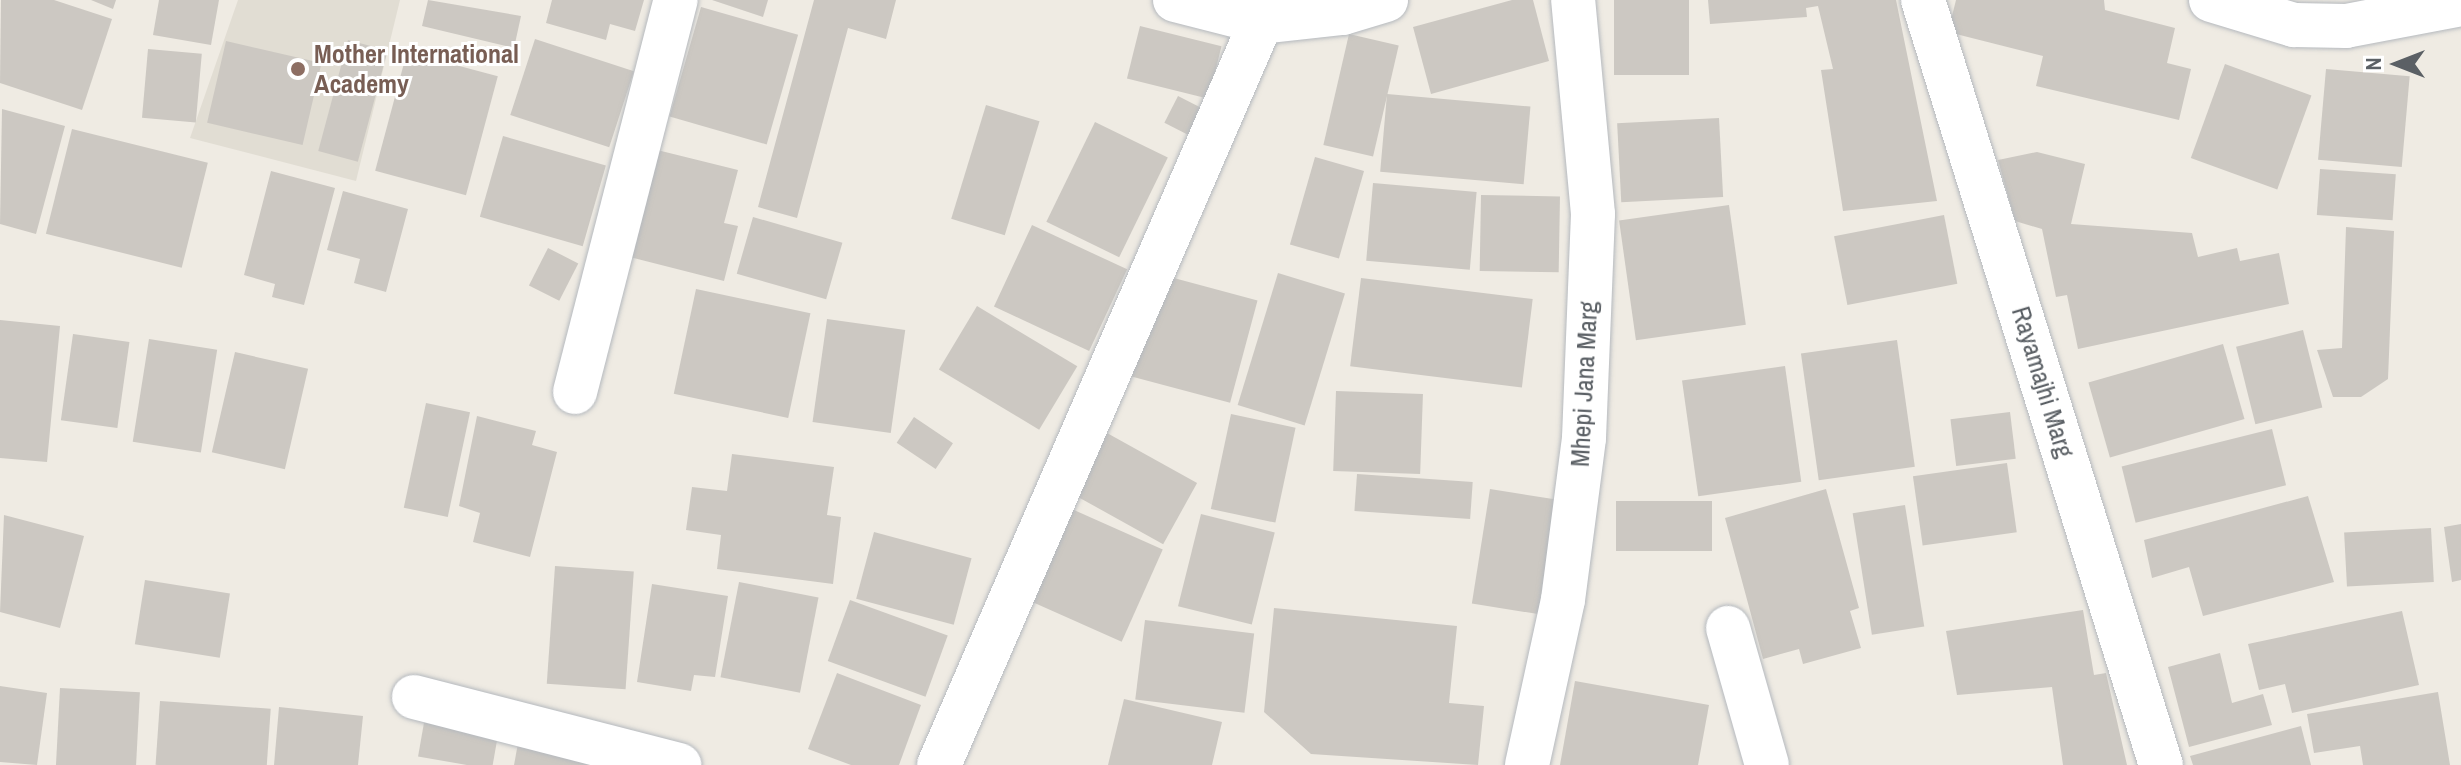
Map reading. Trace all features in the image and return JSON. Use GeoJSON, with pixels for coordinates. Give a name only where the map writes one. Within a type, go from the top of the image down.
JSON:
{"type":"FeatureCollection","features":[{"type":"Feature","properties":{"kind":"street"},"geometry":{"type":"LineString","coordinates":[[575,392],[676,0]]}},
{"type":"Feature","properties":{"kind":"street"},"geometry":{"type":"LineString","coordinates":[[1175,0],[1261,22],[1386,0]]}},
{"type":"Feature","properties":{"kind":"street","name":"Mhepi Jana Marg"},"geometry":{"type":"LineString","coordinates":[[1527,765],[1563,600],[1584,438],[1593,214],[1573,0]]}},
{"type":"Feature","properties":{"kind":"street","name":"Rayamajhi Marg"},"geometry":{"type":"LineString","coordinates":[[1923,0],[2161,765]]}},
{"type":"Feature","properties":{"kind":"street"},"geometry":{"type":"LineString","coordinates":[[2211,0],[2307,26],[2388,21],[2461,4]]}},
{"type":"Feature","properties":{"kind":"street"},"geometry":{"type":"LineString","coordinates":[[939,765],[1261,22]]}},
{"type":"Feature","properties":{"kind":"street"},"geometry":{"type":"LineString","coordinates":[[1728,628],[1767,765]]}},
{"type":"Feature","properties":{"kind":"street"},"geometry":{"type":"LineString","coordinates":[[414,697],[679,765]]}},
{"type":"Feature","properties":{"kind":"shaded area","name":"Mother International Academy"},"geometry":{"type":"Polygon","coordinates":[[[238,0],[400,0],[356,181],[190,138],[238,0]]]}},
{"type":"Feature","properties":{"kind":"building"},"geometry":{"type":"Polygon","coordinates":[[[1,0],[54,0],[112,19],[82,110],[0,83],[1,0]]]}},
{"type":"Feature","properties":{"kind":"building"},"geometry":{"type":"Polygon","coordinates":[[[91,0],[116,0],[113,9],[91,0]]]}},
{"type":"Feature","properties":{"kind":"building"},"geometry":{"type":"Polygon","coordinates":[[[159,0],[219,0],[211,45],[153,35],[159,0]]]}},
{"type":"Feature","properties":{"kind":"building"},"geometry":{"type":"Polygon","coordinates":[[[428,0],[521,16],[514,48],[422,26],[428,0]]]}},
{"type":"Feature","properties":{"kind":"building"},"geometry":{"type":"Polygon","coordinates":[[[552,0],[644,0],[635,31],[610,24],[606,40],[546,23],[552,0]]]}},
{"type":"Feature","properties":{"kind":"building"},"geometry":{"type":"Polygon","coordinates":[[[712,0],[768,0],[763,17],[712,0]]]}},
{"type":"Feature","properties":{"kind":"building"},"geometry":{"type":"Polygon","coordinates":[[[814,0],[896,0],[886,39],[848,28],[797,218],[758,207],[814,0]]]}},
{"type":"Feature","properties":{"kind":"building"},"geometry":{"type":"Polygon","coordinates":[[[1512,0],[1533,0],[1549,61],[1431,94],[1413,27],[1512,0]]]}},
{"type":"Feature","properties":{"kind":"building"},"geometry":{"type":"Polygon","coordinates":[[[1614,0],[1689,0],[1689,75],[1614,75],[1614,0]]]}},
{"type":"Feature","properties":{"kind":"building"},"geometry":{"type":"Polygon","coordinates":[[[1708,0],[1896,0],[1937,201],[1843,211],[1821,70],[1833,69],[1818,6],[1806,8],[1807,17],[1710,24],[1708,0]]]}},
{"type":"Feature","properties":{"kind":"building"},"geometry":{"type":"Polygon","coordinates":[[[1956,0],[2104,0],[2105,10],[2175,28],[2167,63],[2191,69],[2179,120],[2036,86],[2043,56],[1948,32],[1956,0]]]}},
{"type":"Feature","properties":{"kind":"building"},"geometry":{"type":"Polygon","coordinates":[[[701,7],[798,35],[767,144],[670,117],[701,7]]]}},
{"type":"Feature","properties":{"kind":"building"},"geometry":{"type":"Polygon","coordinates":[[[1140,26],[1222,46],[1208,99],[1127,78],[1140,26]]]}},
{"type":"Feature","properties":{"kind":"building"},"geometry":{"type":"Polygon","coordinates":[[[1349,34],[1399,45],[1373,157],[1323,145],[1349,34]]]}},
{"type":"Feature","properties":{"kind":"building"},"geometry":{"type":"Polygon","coordinates":[[[535,39],[634,71],[609,147],[510,115],[535,39]]]}},
{"type":"Feature","properties":{"kind":"building","name":"Mother International Academy"},"geometry":{"type":"Polygon","coordinates":[[[348,40],[388,51],[358,162],[318,151],[348,40]]]}},
{"type":"Feature","properties":{"kind":"building","name":"Mother International Academy"},"geometry":{"type":"Polygon","coordinates":[[[226,41],[321,63],[303,145],[207,123],[226,41]]]}},
{"type":"Feature","properties":{"kind":"building"},"geometry":{"type":"Polygon","coordinates":[[[148,49],[202,54],[196,122],[142,118],[148,49]]]}},
{"type":"Feature","properties":{"kind":"building"},"geometry":{"type":"Polygon","coordinates":[[[407,52],[498,76],[466,195],[375,171],[407,52]]]}},
{"type":"Feature","properties":{"kind":"building"},"geometry":{"type":"Polygon","coordinates":[[[2225,64],[2311,95],[2277,189],[2191,158],[2225,64]]]}},
{"type":"Feature","properties":{"kind":"building"},"geometry":{"type":"Polygon","coordinates":[[[2326,69],[2410,76],[2402,167],[2318,160],[2326,69]]]}},
{"type":"Feature","properties":{"kind":"building"},"geometry":{"type":"Polygon","coordinates":[[[1387,94],[1530,107],[1524,184],[1380,172],[1387,94]]]}},
{"type":"Feature","properties":{"kind":"building"},"geometry":{"type":"Polygon","coordinates":[[[1178,96],[1207,111],[1194,138],[1164,123],[1178,96]]]}},
{"type":"Feature","properties":{"kind":"building"},"geometry":{"type":"Polygon","coordinates":[[[986,105],[1040,121],[1005,235],[951,219],[986,105]]]}},
{"type":"Feature","properties":{"kind":"building"},"geometry":{"type":"Polygon","coordinates":[[[2,109],[65,126],[36,234],[0,224],[2,109]]]}},
{"type":"Feature","properties":{"kind":"building"},"geometry":{"type":"Polygon","coordinates":[[[1719,118],[1723,197],[1621,202],[1617,123],[1719,118]]]}},
{"type":"Feature","properties":{"kind":"building"},"geometry":{"type":"Polygon","coordinates":[[[1095,122],[1168,158],[1119,257],[1046,222],[1095,122]]]}},
{"type":"Feature","properties":{"kind":"building"},"geometry":{"type":"Polygon","coordinates":[[[72,129],[208,163],[182,268],[46,234],[72,129]]]}},
{"type":"Feature","properties":{"kind":"building"},"geometry":{"type":"Polygon","coordinates":[[[503,136],[606,165],[583,246],[480,217],[503,136]]]}},
{"type":"Feature","properties":{"kind":"building"},"geometry":{"type":"Polygon","coordinates":[[[641,146],[738,170],[724,223],[738,226],[724,281],[614,253],[641,146]]]}},
{"type":"Feature","properties":{"kind":"building"},"geometry":{"type":"Polygon","coordinates":[[[2037,152],[2085,164],[2071,224],[2192,233],[2198,257],[2237,248],[2240,261],[2279,253],[2289,304],[2078,349],[2067,295],[2056,297],[2042,229],[2015,221],[1998,160],[2037,152]]]}},
{"type":"Feature","properties":{"kind":"building"},"geometry":{"type":"Polygon","coordinates":[[[1315,157],[1364,171],[1339,259],[1290,244],[1315,157]]]}},
{"type":"Feature","properties":{"kind":"building"},"geometry":{"type":"Polygon","coordinates":[[[2320,169],[2396,174],[2393,220],[2317,215],[2320,169]]]}},
{"type":"Feature","properties":{"kind":"building"},"geometry":{"type":"Polygon","coordinates":[[[271,171],[335,188],[304,305],[272,297],[275,284],[244,275],[271,171]]]}},
{"type":"Feature","properties":{"kind":"building"},"geometry":{"type":"Polygon","coordinates":[[[1373,183],[1477,192],[1470,270],[1366,261],[1373,183]]]}},
{"type":"Feature","properties":{"kind":"building"},"geometry":{"type":"Polygon","coordinates":[[[343,191],[408,209],[386,292],[354,283],[360,259],[327,250],[343,191]]]}},
{"type":"Feature","properties":{"kind":"building"},"geometry":{"type":"Polygon","coordinates":[[[1481,195],[1560,196],[1559,272],[1480,271],[1481,195]]]}},
{"type":"Feature","properties":{"kind":"building"},"geometry":{"type":"Polygon","coordinates":[[[1729,205],[1746,325],[1636,340],[1619,220],[1729,205]]]}},
{"type":"Feature","properties":{"kind":"building"},"geometry":{"type":"Polygon","coordinates":[[[1944,215],[1957,284],[1847,305],[1834,236],[1944,215]]]}},
{"type":"Feature","properties":{"kind":"building"},"geometry":{"type":"Polygon","coordinates":[[[753,217],[842,243],[826,299],[737,274],[753,217]]]}},
{"type":"Feature","properties":{"kind":"building"},"geometry":{"type":"Polygon","coordinates":[[[1032,225],[1127,269],[1089,351],[994,307],[1032,225]]]}},
{"type":"Feature","properties":{"kind":"building"},"geometry":{"type":"Polygon","coordinates":[[[2346,227],[2394,231],[2388,379],[2361,397],[2333,397],[2317,350],[2342,348],[2346,227]]]}},
{"type":"Feature","properties":{"kind":"building"},"geometry":{"type":"Polygon","coordinates":[[[548,248],[578,263],[559,301],[529,285],[548,248]]]}},
{"type":"Feature","properties":{"kind":"building"},"geometry":{"type":"Polygon","coordinates":[[[1278,273],[1345,293],[1305,425],[1238,405],[1278,273]]]}},
{"type":"Feature","properties":{"kind":"building"},"geometry":{"type":"Polygon","coordinates":[[[1159,274],[1258,300],[1230,403],[1132,376],[1159,274]]]}},
{"type":"Feature","properties":{"kind":"building"},"geometry":{"type":"Polygon","coordinates":[[[1361,278],[1533,299],[1522,387],[1350,366],[1361,278]]]}},
{"type":"Feature","properties":{"kind":"building"},"geometry":{"type":"Polygon","coordinates":[[[696,289],[810,313],[788,418],[674,394],[696,289]]]}},
{"type":"Feature","properties":{"kind":"building"},"geometry":{"type":"Polygon","coordinates":[[[977,306],[1077,366],[1039,430],[939,369],[977,306]]]}},
{"type":"Feature","properties":{"kind":"building"},"geometry":{"type":"Polygon","coordinates":[[[827,319],[905,330],[891,433],[813,422],[827,319]]]}},
{"type":"Feature","properties":{"kind":"building"},"geometry":{"type":"Polygon","coordinates":[[[0,320],[60,326],[47,462],[0,458],[0,320]]]}},
{"type":"Feature","properties":{"kind":"building"},"geometry":{"type":"Polygon","coordinates":[[[2303,330],[2322,408],[2255,424],[2236,347],[2303,330]]]}},
{"type":"Feature","properties":{"kind":"building"},"geometry":{"type":"Polygon","coordinates":[[[73,334],[129,342],[117,428],[61,420],[73,334]]]}},
{"type":"Feature","properties":{"kind":"building"},"geometry":{"type":"Polygon","coordinates":[[[149,339],[217,350],[201,453],[133,442],[149,339]]]}},
{"type":"Feature","properties":{"kind":"building"},"geometry":{"type":"Polygon","coordinates":[[[1897,340],[1915,467],[1819,480],[1801,353],[1897,340]]]}},
{"type":"Feature","properties":{"kind":"building"},"geometry":{"type":"Polygon","coordinates":[[[2223,344],[2244,419],[2110,458],[2088,383],[2223,344]]]}},
{"type":"Feature","properties":{"kind":"building"},"geometry":{"type":"Polygon","coordinates":[[[235,352],[308,369],[285,469],[212,452],[235,352]]]}},
{"type":"Feature","properties":{"kind":"building"},"geometry":{"type":"Polygon","coordinates":[[[1785,366],[1801,482],[1698,496],[1682,380],[1785,366]]]}},
{"type":"Feature","properties":{"kind":"building"},"geometry":{"type":"Polygon","coordinates":[[[1336,391],[1423,394],[1420,474],[1333,471],[1336,391]]]}},
{"type":"Feature","properties":{"kind":"building"},"geometry":{"type":"Polygon","coordinates":[[[426,403],[470,412],[448,517],[404,508],[426,403]]]}},
{"type":"Feature","properties":{"kind":"building"},"geometry":{"type":"Polygon","coordinates":[[[2010,412],[2016,459],[1956,466],[1950,419],[2010,412]]]}},
{"type":"Feature","properties":{"kind":"building"},"geometry":{"type":"Polygon","coordinates":[[[1231,414],[1296,428],[1275,523],[1211,509],[1231,414]]]}},
{"type":"Feature","properties":{"kind":"building"},"geometry":{"type":"Polygon","coordinates":[[[477,416],[536,431],[532,445],[557,452],[530,557],[473,542],[480,513],[459,506],[477,416]]]}},
{"type":"Feature","properties":{"kind":"building"},"geometry":{"type":"Polygon","coordinates":[[[914,417],[953,443],[936,469],[897,443],[914,417]]]}},
{"type":"Feature","properties":{"kind":"building"},"geometry":{"type":"Polygon","coordinates":[[[2272,429],[2286,485],[2136,523],[2122,466],[2272,429]]]}},
{"type":"Feature","properties":{"kind":"building"},"geometry":{"type":"Polygon","coordinates":[[[1107,433],[1197,483],[1163,544],[1073,494],[1107,433]]]}},
{"type":"Feature","properties":{"kind":"building"},"geometry":{"type":"Polygon","coordinates":[[[732,454],[834,467],[827,515],[841,517],[833,584],[717,569],[721,535],[686,530],[692,487],[727,491],[732,454]]]}},
{"type":"Feature","properties":{"kind":"building"},"geometry":{"type":"Polygon","coordinates":[[[2007,463],[2017,532],[1923,546],[1913,476],[2007,463]]]}},
{"type":"Feature","properties":{"kind":"building"},"geometry":{"type":"Polygon","coordinates":[[[1357,474],[1473,482],[1470,519],[1354,511],[1357,474]]]}},
{"type":"Feature","properties":{"kind":"building"},"geometry":{"type":"Polygon","coordinates":[[[1490,489],[1556,499],[1538,614],[1472,604],[1490,489]]]}},
{"type":"Feature","properties":{"kind":"building"},"geometry":{"type":"Polygon","coordinates":[[[1826,489],[1859,608],[1850,611],[1861,648],[1803,664],[1799,649],[1763,659],[1725,518],[1826,489]]]}},
{"type":"Feature","properties":{"kind":"building"},"geometry":{"type":"Polygon","coordinates":[[[2308,496],[2334,582],[2203,616],[2189,567],[2152,578],[2144,540],[2308,496]]]}},
{"type":"Feature","properties":{"kind":"building"},"geometry":{"type":"Polygon","coordinates":[[[1616,501],[1712,501],[1712,551],[1616,551],[1616,501]]]}},
{"type":"Feature","properties":{"kind":"building"},"geometry":{"type":"Polygon","coordinates":[[[1905,505],[1924,626],[1872,635],[1853,513],[1905,505]]]}},
{"type":"Feature","properties":{"kind":"building"},"geometry":{"type":"Polygon","coordinates":[[[1065,506],[1163,550],[1122,642],[1024,598],[1065,506]]]}},
{"type":"Feature","properties":{"kind":"building"},"geometry":{"type":"Polygon","coordinates":[[[1201,514],[1275,532],[1252,625],[1178,606],[1201,514]]]}},
{"type":"Feature","properties":{"kind":"building"},"geometry":{"type":"Polygon","coordinates":[[[4,515],[84,536],[60,628],[0,612],[4,515]]]}},
{"type":"Feature","properties":{"kind":"building"},"geometry":{"type":"Polygon","coordinates":[[[2461,524],[2461,580],[2452,582],[2444,527],[2461,524]]]}},
{"type":"Feature","properties":{"kind":"building"},"geometry":{"type":"Polygon","coordinates":[[[2431,528],[2434,582],[2347,586],[2344,533],[2431,528]]]}},
{"type":"Feature","properties":{"kind":"building"},"geometry":{"type":"Polygon","coordinates":[[[874,532],[972,558],[954,625],[856,599],[874,532]]]}},
{"type":"Feature","properties":{"kind":"building"},"geometry":{"type":"Polygon","coordinates":[[[555,566],[634,572],[626,689],[547,684],[555,566]]]}},
{"type":"Feature","properties":{"kind":"building"},"geometry":{"type":"Polygon","coordinates":[[[145,580],[230,593],[220,658],[135,644],[145,580]]]}},
{"type":"Feature","properties":{"kind":"building"},"geometry":{"type":"Polygon","coordinates":[[[739,582],[819,597],[800,693],[720,677],[739,582]]]}},
{"type":"Feature","properties":{"kind":"building"},"geometry":{"type":"Polygon","coordinates":[[[652,584],[728,596],[715,677],[694,675],[691,691],[637,682],[652,584]]]}},
{"type":"Feature","properties":{"kind":"building"},"geometry":{"type":"Polygon","coordinates":[[[850,600],[948,636],[925,697],[828,661],[850,600]]]}},
{"type":"Feature","properties":{"kind":"building"},"geometry":{"type":"Polygon","coordinates":[[[1274,608],[1457,626],[1449,703],[1484,706],[1478,765],[1311,754],[1264,712],[1274,608]]]}},
{"type":"Feature","properties":{"kind":"building"},"geometry":{"type":"Polygon","coordinates":[[[2083,610],[2094,675],[2106,673],[2127,765],[2063,765],[2052,687],[1957,695],[1946,631],[2083,610]]]}},
{"type":"Feature","properties":{"kind":"building"},"geometry":{"type":"Polygon","coordinates":[[[2402,611],[2419,685],[2292,713],[2285,684],[2259,690],[2248,644],[2402,611]]]}},
{"type":"Feature","properties":{"kind":"building"},"geometry":{"type":"Polygon","coordinates":[[[1145,620],[1254,633],[1244,713],[1135,699],[1145,620]]]}},
{"type":"Feature","properties":{"kind":"building"},"geometry":{"type":"Polygon","coordinates":[[[2220,653],[2232,703],[2263,694],[2272,725],[2189,747],[2168,667],[2220,653]]]}},
{"type":"Feature","properties":{"kind":"building"},"geometry":{"type":"Polygon","coordinates":[[[837,673],[921,705],[899,765],[851,765],[808,749],[837,673]]]}},
{"type":"Feature","properties":{"kind":"building"},"geometry":{"type":"Polygon","coordinates":[[[1575,681],[1709,705],[1698,765],[1560,765],[1575,681]]]}},
{"type":"Feature","properties":{"kind":"building"},"geometry":{"type":"Polygon","coordinates":[[[0,686],[47,693],[37,765],[0,762],[0,686]]]}},
{"type":"Feature","properties":{"kind":"building"},"geometry":{"type":"Polygon","coordinates":[[[60,688],[140,692],[136,765],[56,765],[60,688]]]}},
{"type":"Feature","properties":{"kind":"building"},"geometry":{"type":"Polygon","coordinates":[[[2438,692],[2450,765],[2363,765],[2360,746],[2314,753],[2307,714],[2438,692]]]}},
{"type":"Feature","properties":{"kind":"building"},"geometry":{"type":"Polygon","coordinates":[[[1124,699],[1222,722],[1212,765],[1108,765],[1124,699]]]}},
{"type":"Feature","properties":{"kind":"building"},"geometry":{"type":"Polygon","coordinates":[[[160,701],[271,709],[267,765],[156,765],[160,701]]]}},
{"type":"Feature","properties":{"kind":"building"},"geometry":{"type":"Polygon","coordinates":[[[279,707],[363,716],[358,765],[274,765],[279,707]]]}},
{"type":"Feature","properties":{"kind":"building"},"geometry":{"type":"Polygon","coordinates":[[[425,717],[499,730],[493,765],[467,765],[418,756],[425,717]]]}},
{"type":"Feature","properties":{"kind":"building"},"geometry":{"type":"Polygon","coordinates":[[[2301,726],[2311,765],[2193,765],[2190,756],[2301,726]]]}},
{"type":"Feature","properties":{"kind":"building"},"geometry":{"type":"Polygon","coordinates":[[[519,738],[591,754],[589,765],[514,765],[519,738]]]}},
{"type":"Feature","properties":{"kind":"place","name":"Mother International Academy"},"geometry":{"type":"Point","coordinates":[298,69]}}]}
